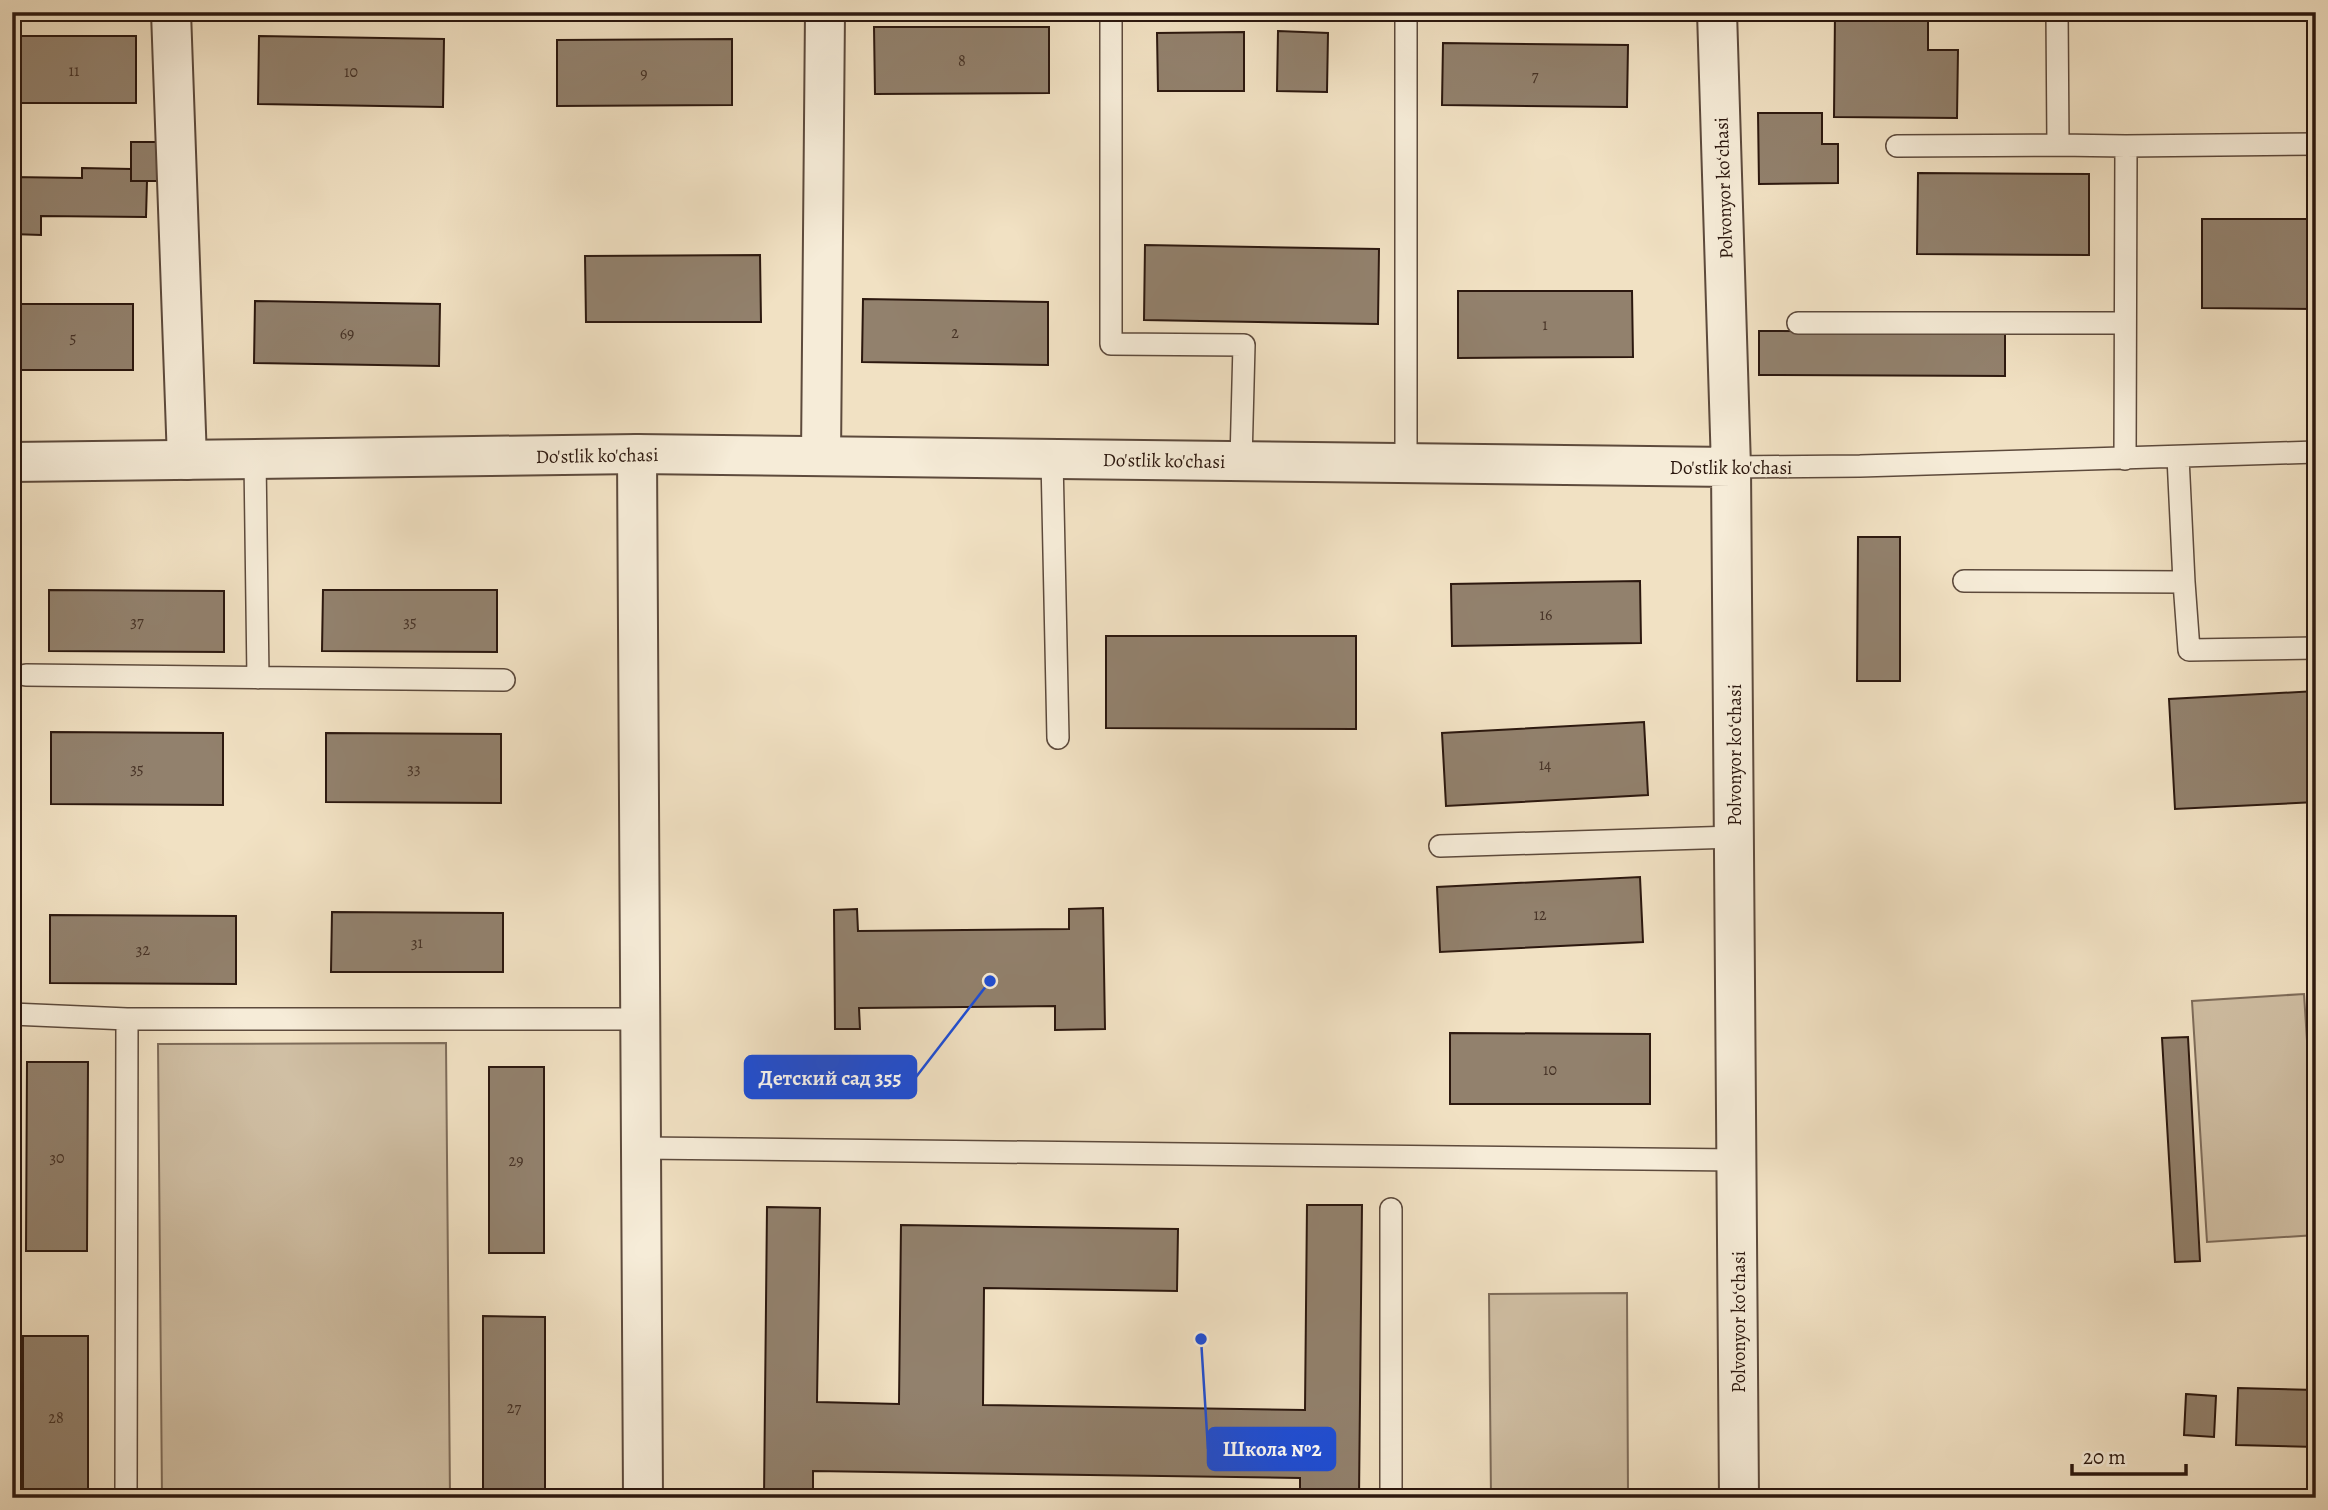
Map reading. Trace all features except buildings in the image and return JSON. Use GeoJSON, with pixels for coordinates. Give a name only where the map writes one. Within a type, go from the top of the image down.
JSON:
{"type":"FeatureCollection","features":[{"type":"Feature","properties":{"kind":"street"},"geometry":{"type":"LineString","coordinates":[[171,12],[187,460]]}},
{"type":"Feature","properties":{"kind":"street"},"geometry":{"type":"LineString","coordinates":[[821,456],[825,12]]}},
{"type":"Feature","properties":{"kind":"street","name":"Polvonyor koʻchasi"},"geometry":{"type":"LineString","coordinates":[[1717,12],[1731,467],[1739,1498]]}},
{"type":"Feature","properties":{"kind":"street"},"geometry":{"type":"LineString","coordinates":[[637,454],[643,1498]]}},
{"type":"Feature","properties":{"kind":"street","name":"Do'stlik ko'chasi"},"geometry":{"type":"LineString","coordinates":[[12,462],[637,454],[1731,467]]}},
{"type":"Feature","properties":{"kind":"lane"},"geometry":{"type":"LineString","coordinates":[[1111,12],[1111,344],[1244,345],[1241,461]]}},
{"type":"Feature","properties":{"kind":"lane"},"geometry":{"type":"LineString","coordinates":[[1406,12],[1406,463]]}},
{"type":"Feature","properties":{"kind":"lane"},"geometry":{"type":"LineString","coordinates":[[2057,12],[2058,145]]}},
{"type":"Feature","properties":{"kind":"lane"},"geometry":{"type":"LineString","coordinates":[[1898,146],[2316,144]]}},
{"type":"Feature","properties":{"kind":"lane"},"geometry":{"type":"LineString","coordinates":[[2125,458],[2126,146]]}},
{"type":"Feature","properties":{"kind":"lane"},"geometry":{"type":"LineString","coordinates":[[1797,323],[2125,323]]}},
{"type":"Feature","properties":{"kind":"lane","name":"Do'stlik ko'chasi"},"geometry":{"type":"LineString","coordinates":[[1731,467],[2316,452]]}},
{"type":"Feature","properties":{"kind":"lane"},"geometry":{"type":"LineString","coordinates":[[2178,457],[2189,650],[2316,648]]}},
{"type":"Feature","properties":{"kind":"lane"},"geometry":{"type":"LineString","coordinates":[[255,459],[258,678]]}},
{"type":"Feature","properties":{"kind":"lane"},"geometry":{"type":"LineString","coordinates":[[1052,459],[1058,738]]}},
{"type":"Feature","properties":{"kind":"lane"},"geometry":{"type":"LineString","coordinates":[[1964,581],[2184,582]]}},
{"type":"Feature","properties":{"kind":"lane"},"geometry":{"type":"LineString","coordinates":[[26,675],[504,680]]}},
{"type":"Feature","properties":{"kind":"lane"},"geometry":{"type":"LineString","coordinates":[[1440,846],[1734,836]]}},
{"type":"Feature","properties":{"kind":"lane"},"geometry":{"type":"LineString","coordinates":[[12,1014],[127,1019],[641,1019]]}},
{"type":"Feature","properties":{"kind":"lane"},"geometry":{"type":"LineString","coordinates":[[126,1498],[127,1019]]}},
{"type":"Feature","properties":{"kind":"lane"},"geometry":{"type":"LineString","coordinates":[[641,1148],[1737,1160]]}},
{"type":"Feature","properties":{"kind":"lane"},"geometry":{"type":"LineString","coordinates":[[1391,1209],[1391,1498]]}},
{"type":"Feature","properties":{"kind":"shaded area"},"geometry":{"type":"Polygon","coordinates":[[[2304,994],[2316,1180],[2316,1235],[2207,1242],[2192,1001],[2304,994]]]}},
{"type":"Feature","properties":{"kind":"shaded area"},"geometry":{"type":"Polygon","coordinates":[[[446,1043],[450,1498],[162,1498],[158,1044],[446,1043]]]}},
{"type":"Feature","properties":{"kind":"shaded area"},"geometry":{"type":"Polygon","coordinates":[[[1627,1293],[1628,1498],[1491,1498],[1489,1294],[1627,1293]]]}},
{"type":"Feature","properties":{"kind":"place","name":"Детский сад 355"},"geometry":{"type":"Point","coordinates":[990,981]}},
{"type":"Feature","properties":{"kind":"place","name":"Школа №2"},"geometry":{"type":"Point","coordinates":[1201,1339]}}]}
